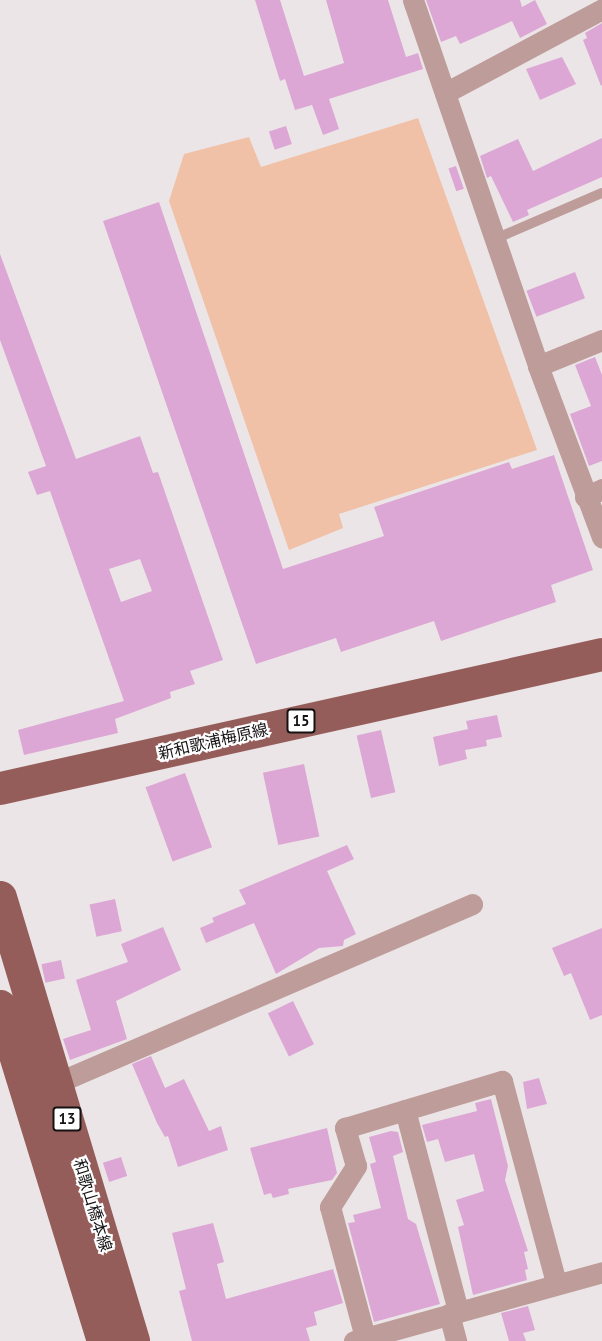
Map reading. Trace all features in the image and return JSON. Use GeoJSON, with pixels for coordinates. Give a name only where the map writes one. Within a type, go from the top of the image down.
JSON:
{"type":"FeatureCollection","features":[{"type":"Feature","properties":{"kind":"main road","name":"新和歌浦梅原線"},"geometry":{"type":"LineString","coordinates":[[0,788],[602,654]]}},
{"type":"Feature","properties":{"kind":"main road","name":"和歌山橋本線"},"geometry":{"type":"LineString","coordinates":[[0,897],[17,1043]]}},
{"type":"Feature","properties":{"kind":"main road","name":"和歌山橋本線"},"geometry":{"type":"LineString","coordinates":[[0,1006],[42,1089],[133,1341]]}},
{"type":"Feature","properties":{"kind":"main road","name":"和歌山橋本線"},"geometry":{"type":"LineString","coordinates":[[42,1089],[103,1341]]}},
{"type":"Feature","properties":{"kind":"street"},"geometry":{"type":"LineString","coordinates":[[413,0],[538,366],[593,493],[602,537]]}},
{"type":"Feature","properties":{"kind":"street"},"geometry":{"type":"LineString","coordinates":[[445,93],[602,9]]}},
{"type":"Feature","properties":{"kind":"street"},"geometry":{"type":"LineString","coordinates":[[538,366],[602,340]]}},
{"type":"Feature","properties":{"kind":"street"},"geometry":{"type":"LineString","coordinates":[[42,1089],[472,904]]}},
{"type":"Feature","properties":{"kind":"street"},"geometry":{"type":"LineString","coordinates":[[556,1283],[502,1081],[345,1128],[356,1167],[330,1207],[362,1340],[556,1283],[602,1272]]}},
{"type":"Feature","properties":{"kind":"street"},"geometry":{"type":"LineString","coordinates":[[405,1110],[453,1313],[456,1341]]}},
{"type":"Feature","properties":{"kind":"lane"},"geometry":{"type":"LineString","coordinates":[[495,239],[602,193]]}},
{"type":"Feature","properties":{"kind":"shaded area"},"geometry":{"type":"Polygon","coordinates":[[[418,118],[537,450],[339,514],[343,528],[289,550],[169,201],[184,154],[249,137],[261,167],[418,118]]]}},
{"type":"Feature","properties":{"kind":"building"},"geometry":{"type":"Polygon","coordinates":[[[255,0],[280,0],[304,76],[344,63],[326,0],[388,0],[406,57],[418,53],[423,69],[329,99],[339,129],[323,135],[312,105],[295,110],[285,79],[280,81],[255,0]]]}},
{"type":"Feature","properties":{"kind":"building"},"geometry":{"type":"Polygon","coordinates":[[[426,0],[520,0],[522,7],[535,0],[547,24],[520,38],[512,21],[460,44],[456,36],[441,42],[426,0]]]}},
{"type":"Feature","properties":{"kind":"building"},"geometry":{"type":"Polygon","coordinates":[[[602,23],[601,86],[583,40],[587,38],[585,33],[602,23]]]}},
{"type":"Feature","properties":{"kind":"building"},"geometry":{"type":"Polygon","coordinates":[[[562,57],[576,84],[540,100],[526,69],[562,57]]]}},
{"type":"Feature","properties":{"kind":"building"},"geometry":{"type":"Polygon","coordinates":[[[286,126],[292,144],[275,150],[269,132],[286,126]]]}},
{"type":"Feature","properties":{"kind":"building"},"geometry":{"type":"Polygon","coordinates":[[[602,138],[602,177],[527,210],[529,215],[513,222],[491,176],[487,178],[480,156],[518,139],[533,171],[602,138]]]}},
{"type":"Feature","properties":{"kind":"building"},"geometry":{"type":"Polygon","coordinates":[[[456,166],[464,189],[456,191],[448,169],[456,166]]]}},
{"type":"Feature","properties":{"kind":"building"},"geometry":{"type":"Polygon","coordinates":[[[159,202],[283,569],[384,536],[374,507],[509,462],[512,469],[554,455],[593,570],[551,585],[556,602],[441,641],[434,621],[341,652],[336,638],[256,664],[103,221],[159,202]]]}},
{"type":"Feature","properties":{"kind":"building"},"geometry":{"type":"Polygon","coordinates":[[[0,254],[76,459],[140,436],[153,473],[158,472],[223,660],[190,671],[195,684],[170,692],[171,698],[115,719],[118,733],[24,755],[18,730],[124,701],[50,491],[37,495],[28,472],[46,466],[0,340],[0,254]],[[140,559],[109,569],[121,602],[152,591],[140,559]]]}},
{"type":"Feature","properties":{"kind":"building"},"geometry":{"type":"Polygon","coordinates":[[[575,272],[585,298],[536,317],[526,291],[575,272]]]}},
{"type":"Feature","properties":{"kind":"building"},"geometry":{"type":"Polygon","coordinates":[[[595,357],[602,375],[602,461],[589,466],[570,414],[591,406],[575,365],[595,357]]]}},
{"type":"Feature","properties":{"kind":"building"},"geometry":{"type":"Polygon","coordinates":[[[497,715],[502,737],[486,740],[487,746],[465,750],[467,759],[439,766],[433,737],[468,729],[466,721],[497,715]]]}},
{"type":"Feature","properties":{"kind":"building"},"geometry":{"type":"Polygon","coordinates":[[[381,730],[395,792],[371,798],[357,736],[381,730]]]}},
{"type":"Feature","properties":{"kind":"building"},"geometry":{"type":"Polygon","coordinates":[[[304,764],[319,836],[278,845],[263,773],[304,764]]]}},
{"type":"Feature","properties":{"kind":"building"},"geometry":{"type":"Polygon","coordinates":[[[185,773],[212,847],[173,862],[146,787],[185,773]]]}},
{"type":"Feature","properties":{"kind":"building"},"geometry":{"type":"Polygon","coordinates":[[[347,845],[354,859],[327,871],[356,934],[344,940],[343,946],[319,948],[276,974],[254,923],[206,943],[200,928],[214,922],[212,918],[246,904],[239,890],[347,845]]]}},
{"type":"Feature","properties":{"kind":"building"},"geometry":{"type":"Polygon","coordinates":[[[115,899],[122,931],[96,937],[90,904],[115,899]]]}},
{"type":"Feature","properties":{"kind":"building"},"geometry":{"type":"Polygon","coordinates":[[[163,927],[181,970],[116,1001],[127,1039],[70,1060],[63,1039],[91,1030],[76,980],[128,962],[121,944],[163,927]]]}},
{"type":"Feature","properties":{"kind":"building"},"geometry":{"type":"Polygon","coordinates":[[[602,928],[602,1015],[590,1020],[571,973],[564,976],[552,948],[602,928]]]}},
{"type":"Feature","properties":{"kind":"building"},"geometry":{"type":"Polygon","coordinates":[[[61,960],[65,979],[45,983],[41,964],[61,960]]]}},
{"type":"Feature","properties":{"kind":"building"},"geometry":{"type":"Polygon","coordinates":[[[293,1001],[314,1044],[289,1056],[268,1013],[293,1001]]]}},
{"type":"Feature","properties":{"kind":"building"},"geometry":{"type":"Polygon","coordinates":[[[151,1056],[165,1088],[184,1079],[209,1131],[221,1126],[228,1150],[178,1167],[168,1136],[165,1137],[157,1123],[132,1064],[151,1056]]]}},
{"type":"Feature","properties":{"kind":"building"},"geometry":{"type":"Polygon","coordinates":[[[539,1078],[547,1104],[527,1109],[523,1082],[539,1078]]]}},
{"type":"Feature","properties":{"kind":"building"},"geometry":{"type":"Polygon","coordinates":[[[491,1099],[508,1166],[505,1180],[528,1251],[524,1252],[528,1269],[525,1270],[527,1280],[473,1295],[458,1227],[464,1225],[456,1200],[484,1191],[474,1154],[445,1162],[438,1139],[427,1142],[422,1125],[477,1111],[475,1103],[491,1099]]]}},
{"type":"Feature","properties":{"kind":"building"},"geometry":{"type":"Polygon","coordinates":[[[327,1128],[337,1173],[332,1180],[288,1189],[289,1194],[273,1198],[271,1193],[264,1195],[250,1148],[327,1128]]]}},
{"type":"Feature","properties":{"kind":"building"},"geometry":{"type":"Polygon","coordinates":[[[391,1131],[398,1132],[403,1152],[393,1156],[408,1219],[416,1224],[440,1304],[374,1322],[348,1223],[355,1222],[353,1215],[381,1208],[370,1164],[376,1162],[369,1137],[391,1131]]]}},
{"type":"Feature","properties":{"kind":"building"},"geometry":{"type":"Polygon","coordinates":[[[121,1157],[127,1176],[109,1182],[103,1163],[121,1157]]]}},
{"type":"Feature","properties":{"kind":"building"},"geometry":{"type":"Polygon","coordinates":[[[213,1223],[224,1262],[217,1264],[226,1299],[333,1269],[343,1303],[314,1312],[317,1325],[306,1328],[310,1341],[192,1341],[179,1291],[186,1289],[172,1233],[213,1223]]]}},
{"type":"Feature","properties":{"kind":"building"},"geometry":{"type":"Polygon","coordinates":[[[528,1306],[535,1330],[523,1333],[526,1341],[509,1341],[501,1313],[528,1306]]]}}]}
